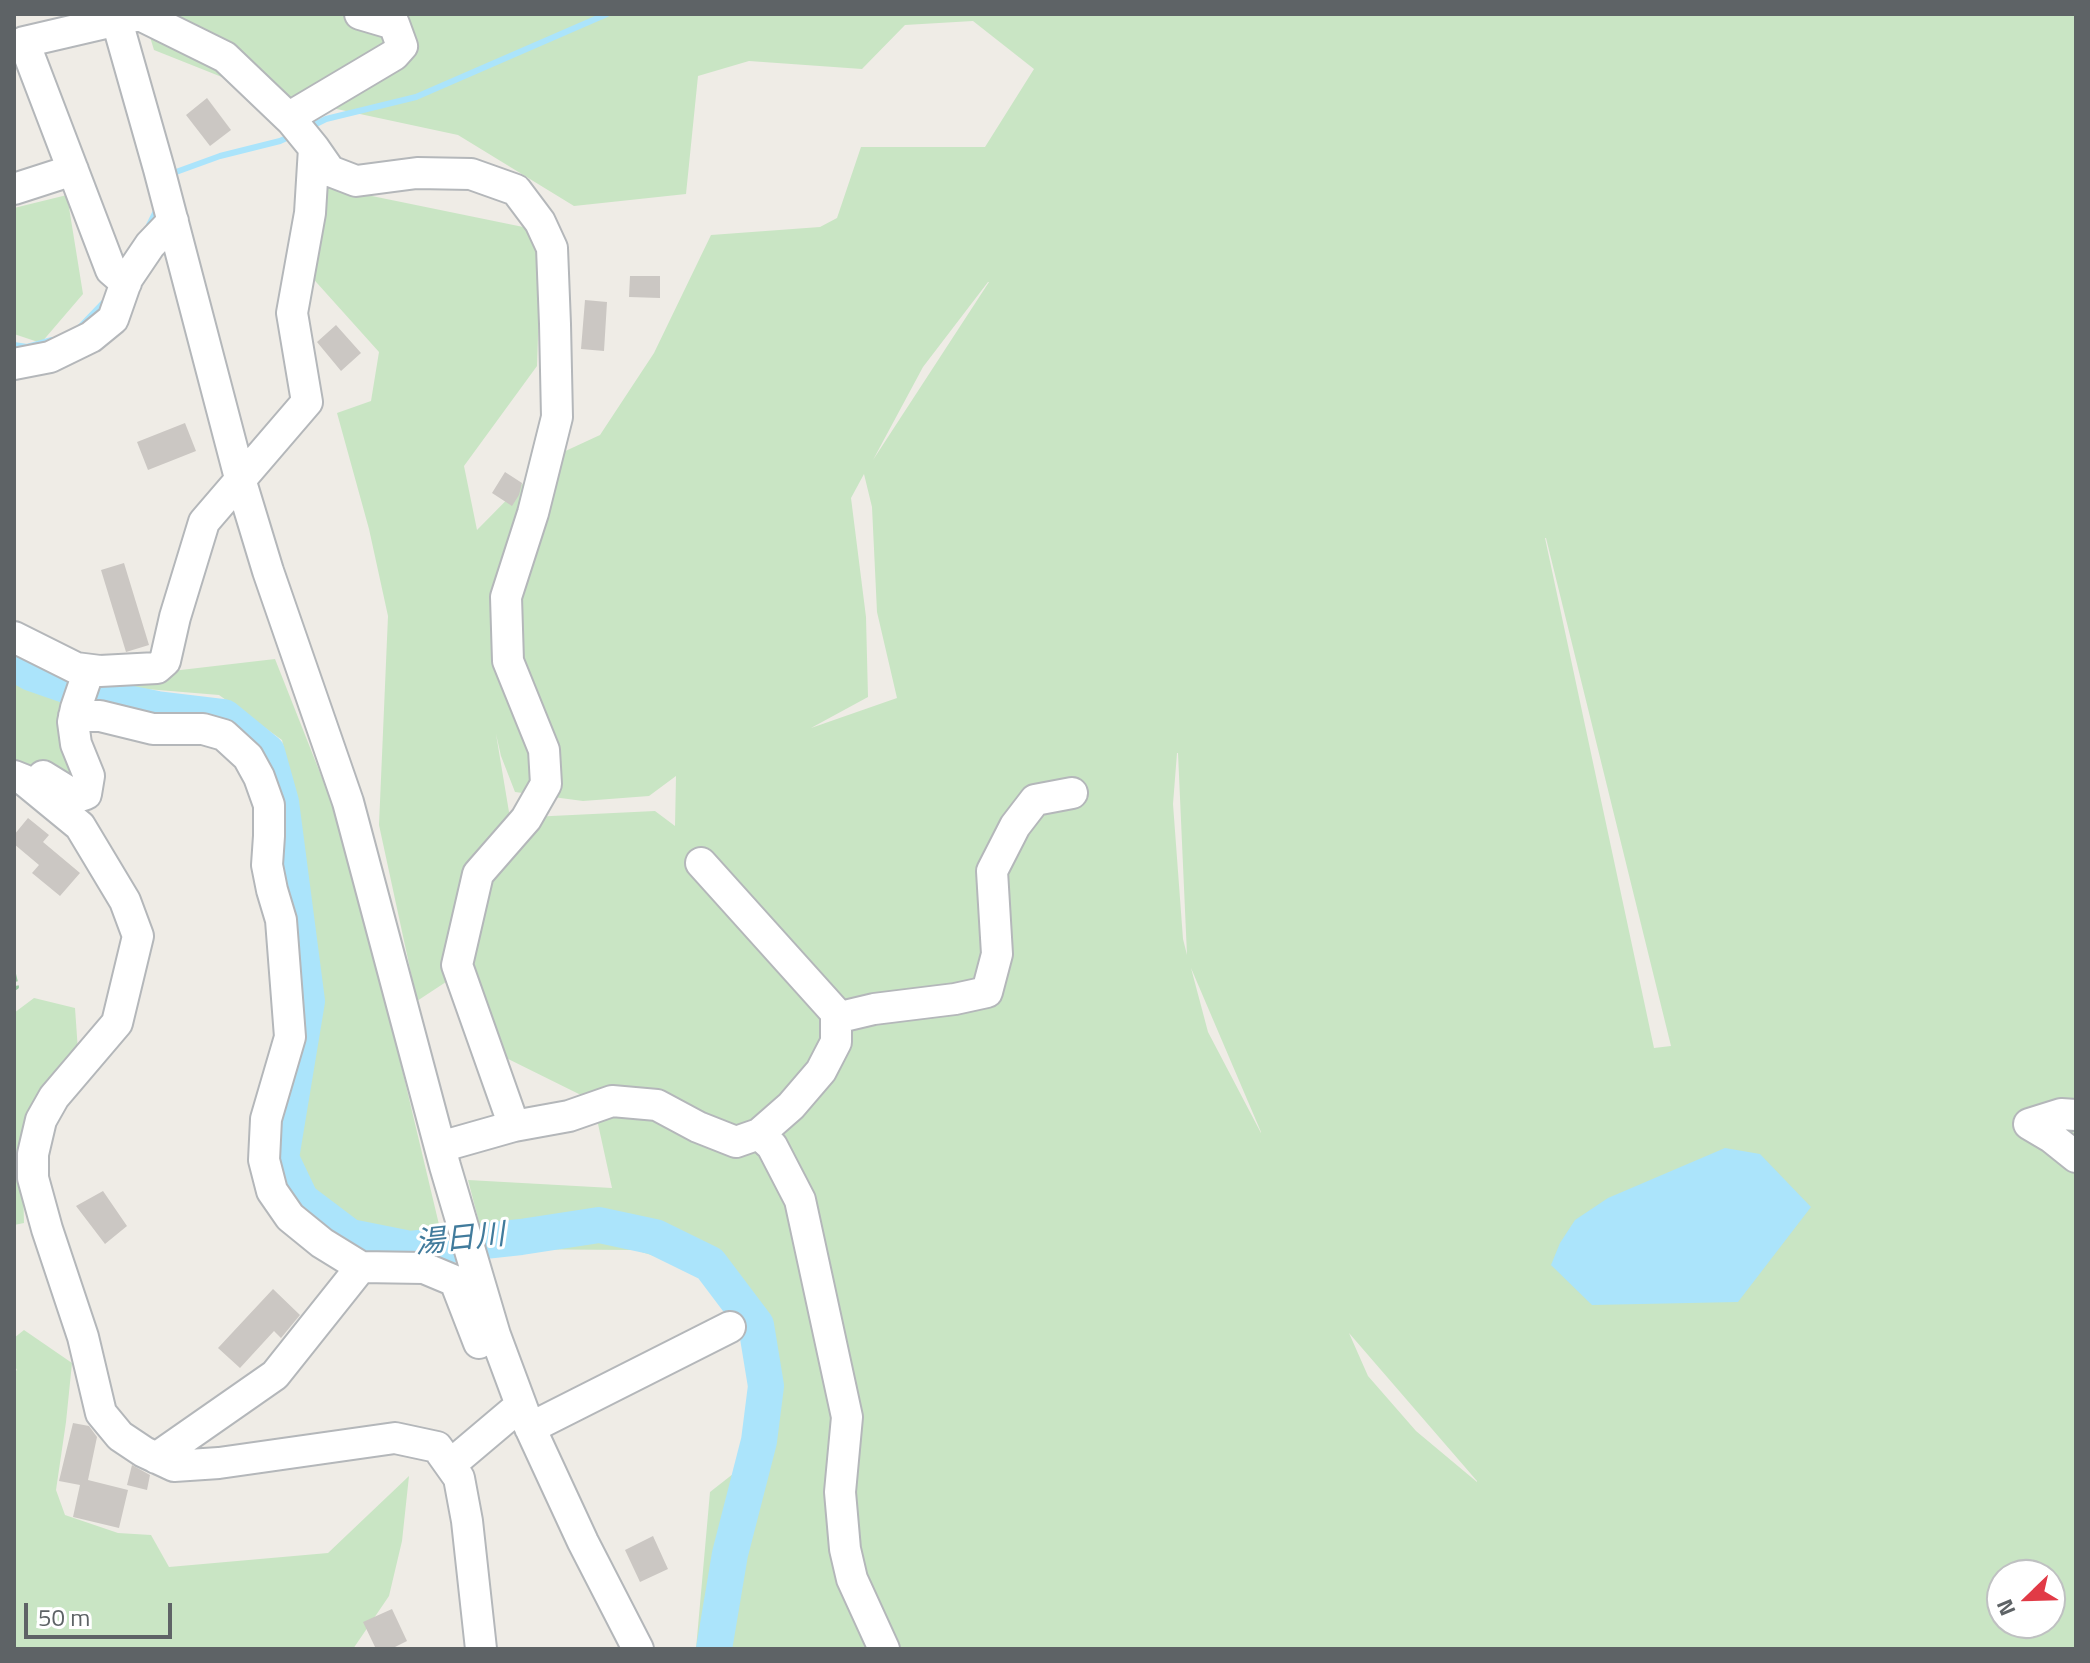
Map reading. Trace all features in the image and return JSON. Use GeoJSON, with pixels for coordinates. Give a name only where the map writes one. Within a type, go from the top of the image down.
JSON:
{"type":"FeatureCollection","features":[{"type":"Feature","properties":{"kind":"street"},"geometry":{"type":"LineString","coordinates":[[292,121],[298,112],[394,55],[402,46],[394,24],[360,14]]}},
{"type":"Feature","properties":{"kind":"street"},"geometry":{"type":"LineString","coordinates":[[126,283],[111,270],[19,43],[116,17],[140,15],[225,57],[292,121],[330,171],[356,181],[417,173],[471,174],[516,190],[540,222],[552,248],[557,417],[533,513],[506,597],[508,661],[544,750],[546,784],[526,819],[478,874],[457,965],[514,1126]]}},
{"type":"Feature","properties":{"kind":"street"},"geometry":{"type":"LineString","coordinates":[[116,17],[241,482],[268,571],[348,802],[442,1157],[495,1335],[526,1417],[583,1542],[638,1649]]}},
{"type":"Feature","properties":{"kind":"street"},"geometry":{"type":"LineString","coordinates":[[14,637],[76,668],[157,668],[165,661],[204,522],[307,402],[292,313],[310,213],[314,148]]}},
{"type":"Feature","properties":{"kind":"street"},"geometry":{"type":"LineString","coordinates":[[14,189],[73,170]]}},
{"type":"Feature","properties":{"kind":"street"},"geometry":{"type":"LineString","coordinates":[[14,364],[50,357],[91,337],[113,319],[126,283],[150,245],[173,221]]}},
{"type":"Feature","properties":{"kind":"street"},"geometry":{"type":"LineString","coordinates":[[19,778],[35,773],[77,797],[86,794],[89,776],[76,744],[73,722],[89,670]]}},
{"type":"Feature","properties":{"kind":"street"},"geometry":{"type":"LineString","coordinates":[[74,716],[100,716],[153,729],[203,729],[224,735],[248,757],[269,805],[267,865],[281,920],[290,1037],[266,1119],[264,1160],[272,1191],[290,1217],[322,1243],[361,1267],[424,1268],[455,1281],[484,1353],[507,1367]]}},
{"type":"Feature","properties":{"kind":"street"},"geometry":{"type":"LineString","coordinates":[[19,778],[80,826],[125,901],[138,936],[117,1023],[54,1097],[41,1120],[33,1154],[33,1178],[83,1337],[101,1413],[120,1436],[174,1466],[219,1463],[395,1438],[437,1447],[459,1478],[467,1521],[481,1649]]}},
{"type":"Feature","properties":{"kind":"street"},"geometry":{"type":"LineString","coordinates":[[836,1018],[874,1009],[987,992],[997,954],[992,871],[1015,826],[1035,800],[1072,793]]}},
{"type":"Feature","properties":{"kind":"street"},"geometry":{"type":"LineString","coordinates":[[442,1157],[514,1126],[569,1116],[612,1101],[657,1105],[698,1127],[736,1142],[759,1134],[791,1106],[821,1071],[836,1042],[836,1013],[701,863]]}},
{"type":"Feature","properties":{"kind":"street"},"geometry":{"type":"LineString","coordinates":[[2076,1115],[2061,1114],[2029,1124],[2076,1157]]}},
{"type":"Feature","properties":{"kind":"street"},"geometry":{"type":"LineString","coordinates":[[759,1134],[772,1146],[800,1200],[847,1417],[840,1492],[845,1549],[852,1579],[884,1649]]}},
{"type":"Feature","properties":{"kind":"street"},"geometry":{"type":"LineString","coordinates":[[156,1458],[275,1375],[361,1267]]}},
{"type":"Feature","properties":{"kind":"street"},"geometry":{"type":"LineString","coordinates":[[450,1465],[526,1417],[730,1327]]}},
{"type":"Feature","properties":{"kind":"path"},"geometry":{"type":"LineString","coordinates":[[14,974],[17,987],[14,989]]}},
{"type":"Feature","properties":{"kind":"green space"},"geometry":{"type":"Polygon","coordinates":[[[143,14],[2076,14],[2076,1649],[696,1649],[710,1492],[747,1463],[756,1325],[719,1276],[635,1250],[486,1249],[468,1180],[612,1188],[593,1101],[486,1048],[452,978],[417,1001],[379,825],[388,616],[369,529],[337,413],[371,401],[379,352],[308,273],[320,183],[533,229],[540,277],[537,366],[464,466],[477,530],[546,460],[600,435],[654,353],[711,235],[820,227],[837,218],[861,147],[985,147],[1034,69],[973,21],[905,25],[862,69],[749,61],[698,76],[686,194],[574,206],[458,135],[262,93],[154,50],[143,14]],[[988,282],[923,367],[873,460],[989,282],[988,282]],[[864,474],[851,498],[866,617],[868,697],[811,728],[897,698],[877,612],[872,507],[864,474]],[[1545,538],[1654,1048],[1671,1046],[1545,538]],[[496,734],[510,818],[655,811],[675,826],[676,776],[649,796],[583,801],[515,792],[496,734]],[[1178,753],[1173,804],[1183,939],[1187,955],[1178,753]],[[1191,968],[1208,1032],[1261,1133],[1191,968]],[[1349,1333],[1368,1376],[1416,1431],[1477,1482],[1349,1333]]]}},
{"type":"Feature","properties":{"kind":"green space"},"geometry":{"type":"Polygon","coordinates":[[[67,195],[83,294],[41,343],[14,334],[14,208],[67,195]]]}},
{"type":"Feature","properties":{"kind":"green space"},"geometry":{"type":"Polygon","coordinates":[[[14,654],[72,694],[78,789],[14,769],[14,654]]]}},
{"type":"Feature","properties":{"kind":"green space"},"geometry":{"type":"Polygon","coordinates":[[[275,659],[349,846],[441,1233],[376,1231],[323,1206],[289,1153],[304,1093],[315,991],[297,806],[282,740],[219,695],[98,685],[172,671],[275,659]]]}},
{"type":"Feature","properties":{"kind":"green space"},"geometry":{"type":"Polygon","coordinates":[[[34,998],[75,1008],[78,1051],[22,1146],[24,1223],[14,1225],[14,1013],[34,998]]]}},
{"type":"Feature","properties":{"kind":"green space"},"geometry":{"type":"Polygon","coordinates":[[[24,1330],[72,1363],[56,1490],[65,1515],[118,1533],[151,1535],[169,1567],[328,1553],[409,1476],[402,1541],[389,1596],[353,1649],[14,1649],[14,1372],[17,1370],[14,1364],[14,1338],[24,1330]]]}},
{"type":"Feature","properties":{"kind":"water"},"geometry":{"type":"Polygon","coordinates":[[[1725,1148],[1760,1154],[1811,1207],[1738,1302],[1592,1305],[1551,1265],[1560,1243],[1575,1220],[1608,1198],[1725,1148]]]}},
{"type":"Feature","properties":{"kind":"building"},"geometry":{"type":"Polygon","coordinates":[[[207,98],[231,130],[210,146],[186,115],[207,98]]]}},
{"type":"Feature","properties":{"kind":"building"},"geometry":{"type":"Polygon","coordinates":[[[630,276],[660,276],[660,298],[629,297],[630,276]]]}},
{"type":"Feature","properties":{"kind":"building"},"geometry":{"type":"Polygon","coordinates":[[[585,300],[607,302],[604,351],[581,349],[585,300]]]}},
{"type":"Feature","properties":{"kind":"building"},"geometry":{"type":"Polygon","coordinates":[[[336,325],[361,353],[341,371],[317,342],[336,325]]]}},
{"type":"Feature","properties":{"kind":"building"},"geometry":{"type":"Polygon","coordinates":[[[185,423],[196,451],[148,470],[137,442],[185,423]]]}},
{"type":"Feature","properties":{"kind":"building"},"geometry":{"type":"Polygon","coordinates":[[[505,472],[522,483],[512,506],[492,493],[505,472]]]}},
{"type":"Feature","properties":{"kind":"building"},"geometry":{"type":"Polygon","coordinates":[[[124,563],[149,645],[126,652],[101,570],[124,563]]]}},
{"type":"Feature","properties":{"kind":"building"},"geometry":{"type":"Polygon","coordinates":[[[28,818],[49,835],[43,842],[80,873],[60,896],[32,873],[39,865],[14,844],[14,835],[28,818]]]}},
{"type":"Feature","properties":{"kind":"building"},"geometry":{"type":"Polygon","coordinates":[[[103,1191],[127,1226],[105,1244],[76,1206],[103,1191]]]}},
{"type":"Feature","properties":{"kind":"building"},"geometry":{"type":"Polygon","coordinates":[[[273,1289],[300,1315],[281,1338],[274,1331],[240,1368],[218,1348],[273,1289]]]}},
{"type":"Feature","properties":{"kind":"building"},"geometry":{"type":"Polygon","coordinates":[[[73,1423],[89,1426],[97,1437],[88,1480],[128,1490],[119,1528],[73,1517],[80,1485],[59,1481],[73,1423]]]}},
{"type":"Feature","properties":{"kind":"building"},"geometry":{"type":"Polygon","coordinates":[[[132,1465],[150,1475],[147,1490],[127,1485],[132,1465]]]}},
{"type":"Feature","properties":{"kind":"building"},"geometry":{"type":"Polygon","coordinates":[[[653,1536],[668,1569],[640,1582],[625,1550],[653,1536]]]}},
{"type":"Feature","properties":{"kind":"building"},"geometry":{"type":"Polygon","coordinates":[[[392,1609],[407,1641],[391,1649],[376,1649],[363,1622],[392,1609]]]}},
{"type":"Feature","properties":{"kind":"waterway"},"geometry":{"type":"LineString","coordinates":[[308,128],[326,119],[416,97],[607,14]]}},
{"type":"Feature","properties":{"kind":"waterway"},"geometry":{"type":"LineString","coordinates":[[172,179],[176,172],[220,156],[291,136]]}},
{"type":"Feature","properties":{"kind":"waterway"},"geometry":{"type":"LineString","coordinates":[[147,229],[158,207]]}},
{"type":"Feature","properties":{"kind":"waterway"},"geometry":{"type":"LineString","coordinates":[[80,327],[105,301]]}},
{"type":"Feature","properties":{"kind":"waterway"},"geometry":{"type":"LineString","coordinates":[[14,345],[27,347],[52,340]]}},
{"type":"Feature","properties":{"kind":"waterway","name":"湯日川"},"geometry":{"type":"LineString","coordinates":[[14,663],[31,673],[106,699],[224,717],[267,752],[281,802],[307,1001],[281,1158],[301,1200],[350,1237],[410,1249],[599,1225],[655,1237],[710,1264],[756,1325],[766,1386],[759,1441],[730,1554],[714,1649]]}}]}
